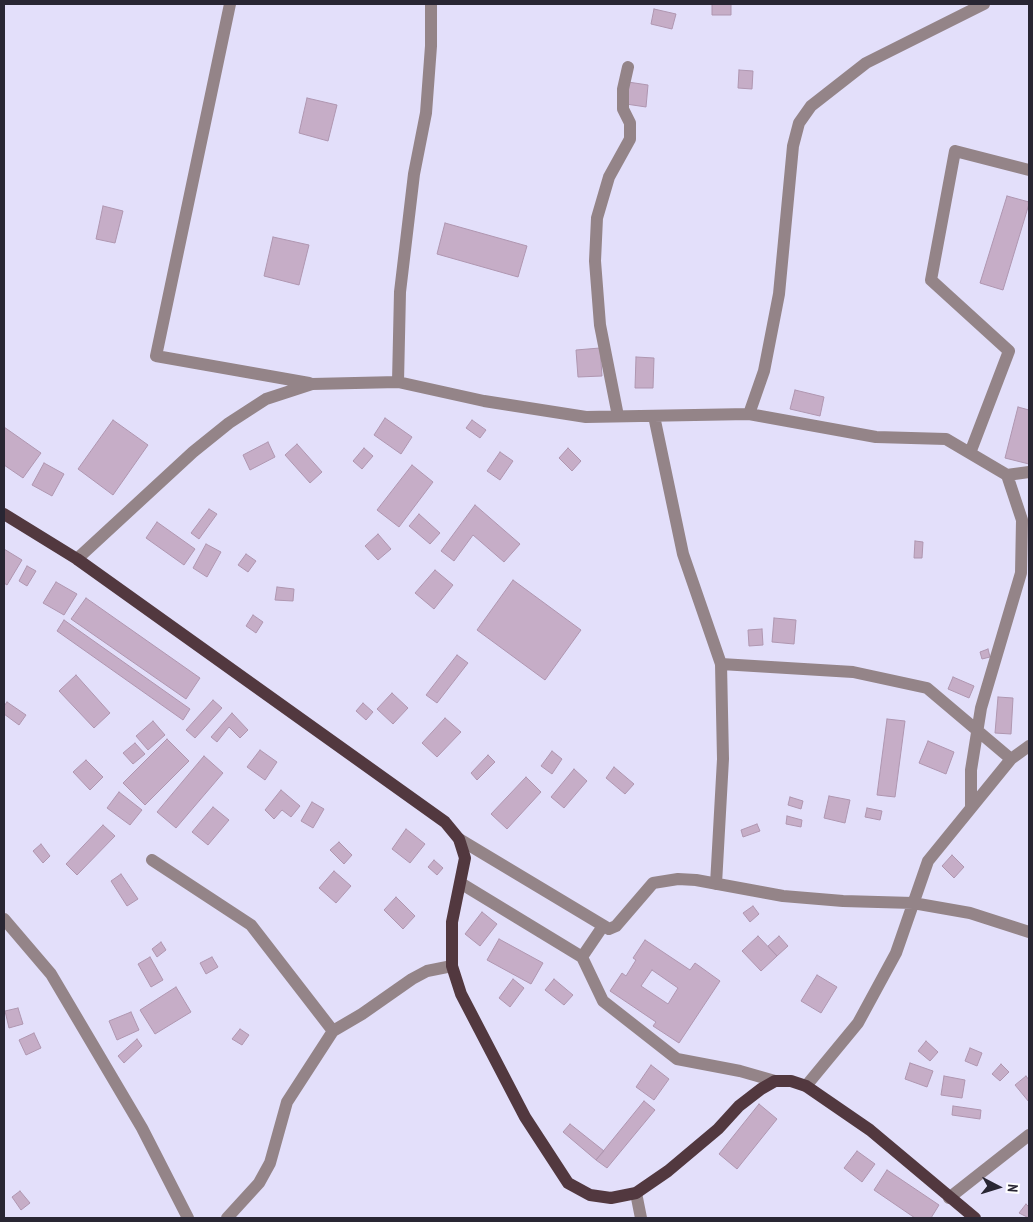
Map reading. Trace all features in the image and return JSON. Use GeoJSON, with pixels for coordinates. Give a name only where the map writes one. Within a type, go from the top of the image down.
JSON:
{"type":"FeatureCollection","features":[{"type":"Feature","properties":{"kind":"main road"},"geometry":{"type":"LineString","coordinates":[[4,514],[78,559],[445,822],[459,839],[465,858],[462,884],[452,922],[452,966],[461,994],[520,1109],[568,1183],[590,1195],[611,1198],[636,1193],[668,1171],[718,1129],[739,1106],[775,1081],[791,1081],[806,1086],[870,1130],[975,1218]]}},
{"type":"Feature","properties":{"kind":"street"},"geometry":{"type":"LineString","coordinates":[[230,4],[156,356],[312,384],[398,382],[534,410],[586,417],[749,414],[876,437],[946,439],[1007,475],[1029,472]]}},
{"type":"Feature","properties":{"kind":"street"},"geometry":{"type":"LineString","coordinates":[[398,382],[400,292],[414,174],[426,113],[431,46],[431,4]]}},
{"type":"Feature","properties":{"kind":"street"},"geometry":{"type":"LineString","coordinates":[[749,414],[764,371],[779,294],[794,146],[799,123],[811,106],[866,64],[984,4]]}},
{"type":"Feature","properties":{"kind":"street"},"geometry":{"type":"LineString","coordinates":[[618,416],[600,325],[595,261],[596,218],[609,177],[630,139],[630,123],[623,109],[628,67]]}},
{"type":"Feature","properties":{"kind":"street"},"geometry":{"type":"LineString","coordinates":[[970,453],[1009,352],[931,280],[955,151],[1029,170]]}},
{"type":"Feature","properties":{"kind":"street"},"geometry":{"type":"LineString","coordinates":[[78,559],[193,452],[229,424],[266,399],[312,384]]}},
{"type":"Feature","properties":{"kind":"street"},"geometry":{"type":"LineString","coordinates":[[654,416],[684,554],[721,664],[723,759],[716,884]]}},
{"type":"Feature","properties":{"kind":"street"},"geometry":{"type":"LineString","coordinates":[[971,808],[971,770],[981,708],[1021,573],[1022,520],[1007,475]]}},
{"type":"Feature","properties":{"kind":"street"},"geometry":{"type":"LineString","coordinates":[[721,664],[853,672],[927,688],[978,729],[1011,759]]}},
{"type":"Feature","properties":{"kind":"street"},"geometry":{"type":"LineString","coordinates":[[806,1086],[858,1023],[896,953],[928,861],[1011,759],[1029,746]]}},
{"type":"Feature","properties":{"kind":"street"},"geometry":{"type":"LineString","coordinates":[[459,839],[567,902],[609,929],[616,926],[653,883],[678,879],[782,896],[843,901],[913,903],[970,913],[1029,932]]}},
{"type":"Feature","properties":{"kind":"street"},"geometry":{"type":"LineString","coordinates":[[152,860],[251,924],[333,1031]]}},
{"type":"Feature","properties":{"kind":"street"},"geometry":{"type":"LineString","coordinates":[[462,884],[582,957],[603,1001],[677,1059],[740,1071],[775,1081]]}},
{"type":"Feature","properties":{"kind":"street"},"geometry":{"type":"LineString","coordinates":[[4,920],[51,974],[142,1128],[188,1218]]}},
{"type":"Feature","properties":{"kind":"street"},"geometry":{"type":"LineString","coordinates":[[582,957],[602,926]]}},
{"type":"Feature","properties":{"kind":"street"},"geometry":{"type":"LineString","coordinates":[[227,1218],[260,1183],[270,1163],[287,1102],[333,1031],[362,1014],[412,979],[427,972],[452,966]]}},
{"type":"Feature","properties":{"kind":"street"},"geometry":{"type":"LineString","coordinates":[[949,1198],[1029,1135]]}},
{"type":"Feature","properties":{"kind":"street"},"geometry":{"type":"LineString","coordinates":[[636,1193],[641,1218]]}},
{"type":"Feature","properties":{"kind":"building"},"geometry":{"type":"Polygon","coordinates":[[[712,4],[731,4],[731,15],[712,15],[712,4]]]}},
{"type":"Feature","properties":{"kind":"building"},"geometry":{"type":"Polygon","coordinates":[[[654,9],[676,14],[672,29],[651,24],[654,9]]]}},
{"type":"Feature","properties":{"kind":"building"},"geometry":{"type":"Polygon","coordinates":[[[739,70],[753,71],[752,89],[738,88],[739,70]]]}},
{"type":"Feature","properties":{"kind":"building"},"geometry":{"type":"Polygon","coordinates":[[[628,82],[648,85],[646,107],[626,104],[628,82]]]}},
{"type":"Feature","properties":{"kind":"building"},"geometry":{"type":"Polygon","coordinates":[[[307,98],[337,105],[328,141],[299,133],[307,98]]]}},
{"type":"Feature","properties":{"kind":"building"},"geometry":{"type":"Polygon","coordinates":[[[1007,196],[1029,202],[1029,204],[1003,290],[980,283],[1007,196]]]}},
{"type":"Feature","properties":{"kind":"building"},"geometry":{"type":"Polygon","coordinates":[[[103,206],[123,211],[115,243],[96,239],[103,206]]]}},
{"type":"Feature","properties":{"kind":"building"},"geometry":{"type":"Polygon","coordinates":[[[445,223],[527,246],[518,277],[437,254],[445,223]]]}},
{"type":"Feature","properties":{"kind":"building"},"geometry":{"type":"Polygon","coordinates":[[[273,237],[309,245],[299,285],[264,276],[273,237]]]}},
{"type":"Feature","properties":{"kind":"building"},"geometry":{"type":"Polygon","coordinates":[[[600,348],[602,376],[578,377],[576,350],[600,348]]]}},
{"type":"Feature","properties":{"kind":"building"},"geometry":{"type":"Polygon","coordinates":[[[636,357],[654,358],[653,388],[635,388],[636,357]]]}},
{"type":"Feature","properties":{"kind":"building"},"geometry":{"type":"Polygon","coordinates":[[[795,390],[824,397],[820,416],[790,409],[795,390]]]}},
{"type":"Feature","properties":{"kind":"building"},"geometry":{"type":"Polygon","coordinates":[[[1018,407],[1029,410],[1029,464],[1005,458],[1018,407]]]}},
{"type":"Feature","properties":{"kind":"building"},"geometry":{"type":"Polygon","coordinates":[[[385,418],[412,437],[401,454],[374,435],[385,418]]]}},
{"type":"Feature","properties":{"kind":"building"},"geometry":{"type":"Polygon","coordinates":[[[113,420],[148,445],[113,495],[78,469],[113,420]]]}},
{"type":"Feature","properties":{"kind":"building"},"geometry":{"type":"Polygon","coordinates":[[[472,420],[486,430],[480,438],[466,428],[472,420]]]}},
{"type":"Feature","properties":{"kind":"building"},"geometry":{"type":"Polygon","coordinates":[[[4,427],[41,453],[23,478],[4,465],[4,427]]]}},
{"type":"Feature","properties":{"kind":"building"},"geometry":{"type":"Polygon","coordinates":[[[268,442],[275,457],[250,470],[243,455],[268,442]]]}},
{"type":"Feature","properties":{"kind":"building"},"geometry":{"type":"Polygon","coordinates":[[[297,444],[322,472],[310,483],[285,455],[297,444]]]}},
{"type":"Feature","properties":{"kind":"building"},"geometry":{"type":"Polygon","coordinates":[[[364,448],[373,456],[362,469],[353,461],[364,448]]]}},
{"type":"Feature","properties":{"kind":"building"},"geometry":{"type":"Polygon","coordinates":[[[568,448],[581,461],[572,471],[559,458],[568,448]]]}},
{"type":"Feature","properties":{"kind":"building"},"geometry":{"type":"Polygon","coordinates":[[[500,452],[513,461],[500,480],[487,471],[500,452]]]}},
{"type":"Feature","properties":{"kind":"building"},"geometry":{"type":"Polygon","coordinates":[[[44,463],[64,474],[52,496],[32,485],[44,463]]]}},
{"type":"Feature","properties":{"kind":"building"},"geometry":{"type":"Polygon","coordinates":[[[412,465],[433,482],[399,527],[377,510],[412,465]]]}},
{"type":"Feature","properties":{"kind":"building"},"geometry":{"type":"Polygon","coordinates":[[[475,505],[520,544],[504,562],[473,535],[454,561],[441,551],[475,505]]]}},
{"type":"Feature","properties":{"kind":"building"},"geometry":{"type":"Polygon","coordinates":[[[209,509],[217,514],[199,539],[191,533],[209,509]]]}},
{"type":"Feature","properties":{"kind":"building"},"geometry":{"type":"Polygon","coordinates":[[[419,514],[440,533],[430,544],[409,526],[419,514]]]}},
{"type":"Feature","properties":{"kind":"building"},"geometry":{"type":"Polygon","coordinates":[[[157,522],[195,549],[184,565],[146,538],[157,522]]]}},
{"type":"Feature","properties":{"kind":"building"},"geometry":{"type":"Polygon","coordinates":[[[378,534],[391,549],[378,560],[365,546],[378,534]]]}},
{"type":"Feature","properties":{"kind":"building"},"geometry":{"type":"Polygon","coordinates":[[[915,541],[923,542],[922,558],[914,558],[915,541]]]}},
{"type":"Feature","properties":{"kind":"building"},"geometry":{"type":"Polygon","coordinates":[[[206,544],[221,552],[207,577],[193,568],[206,544]]]}},
{"type":"Feature","properties":{"kind":"building"},"geometry":{"type":"Polygon","coordinates":[[[4,549],[22,560],[7,585],[4,583],[4,549]]]}},
{"type":"Feature","properties":{"kind":"building"},"geometry":{"type":"Polygon","coordinates":[[[246,554],[256,561],[248,572],[238,565],[246,554]]]}},
{"type":"Feature","properties":{"kind":"building"},"geometry":{"type":"Polygon","coordinates":[[[27,566],[36,571],[27,586],[19,581],[27,566]]]}},
{"type":"Feature","properties":{"kind":"building"},"geometry":{"type":"Polygon","coordinates":[[[435,570],[453,585],[434,609],[415,593],[435,570]]]}},
{"type":"Feature","properties":{"kind":"building"},"geometry":{"type":"Polygon","coordinates":[[[513,580],[581,630],[545,680],[477,630],[513,580]]]}},
{"type":"Feature","properties":{"kind":"building"},"geometry":{"type":"Polygon","coordinates":[[[56,582],[77,594],[64,615],[43,603],[56,582]]]}},
{"type":"Feature","properties":{"kind":"building"},"geometry":{"type":"Polygon","coordinates":[[[277,587],[294,589],[293,601],[275,600],[277,587]]]}},
{"type":"Feature","properties":{"kind":"building"},"geometry":{"type":"Polygon","coordinates":[[[86,598],[200,678],[186,699],[71,619],[86,598]]]}},
{"type":"Feature","properties":{"kind":"building"},"geometry":{"type":"Polygon","coordinates":[[[253,615],[263,622],[256,633],[246,626],[253,615]]]}},
{"type":"Feature","properties":{"kind":"building"},"geometry":{"type":"Polygon","coordinates":[[[774,618],[796,620],[794,644],[772,642],[774,618]]]}},
{"type":"Feature","properties":{"kind":"building"},"geometry":{"type":"Polygon","coordinates":[[[64,620],[190,709],[183,720],[57,631],[64,620]]]}},
{"type":"Feature","properties":{"kind":"building"},"geometry":{"type":"Polygon","coordinates":[[[762,629],[763,645],[749,646],[748,630],[762,629]]]}},
{"type":"Feature","properties":{"kind":"building"},"geometry":{"type":"Polygon","coordinates":[[[988,649],[990,657],[982,659],[980,652],[988,649]]]}},
{"type":"Feature","properties":{"kind":"building"},"geometry":{"type":"Polygon","coordinates":[[[457,655],[468,663],[437,703],[426,695],[457,655]]]}},
{"type":"Feature","properties":{"kind":"building"},"geometry":{"type":"Polygon","coordinates":[[[76,675],[110,713],[94,728],[59,691],[76,675]]]}},
{"type":"Feature","properties":{"kind":"building"},"geometry":{"type":"Polygon","coordinates":[[[953,677],[974,686],[969,698],[948,689],[953,677]]]}},
{"type":"Feature","properties":{"kind":"building"},"geometry":{"type":"Polygon","coordinates":[[[392,693],[408,708],[393,724],[377,709],[392,693]]]}},
{"type":"Feature","properties":{"kind":"building"},"geometry":{"type":"Polygon","coordinates":[[[998,697],[1013,698],[1011,734],[995,733],[998,697]]]}},
{"type":"Feature","properties":{"kind":"building"},"geometry":{"type":"Polygon","coordinates":[[[213,700],[222,708],[195,738],[186,730],[213,700]]]}},
{"type":"Feature","properties":{"kind":"building"},"geometry":{"type":"Polygon","coordinates":[[[7,702],[26,715],[19,725],[4,714],[4,706],[7,702]]]}},
{"type":"Feature","properties":{"kind":"building"},"geometry":{"type":"Polygon","coordinates":[[[363,703],[373,712],[366,720],[356,711],[363,703]]]}},
{"type":"Feature","properties":{"kind":"building"},"geometry":{"type":"Polygon","coordinates":[[[232,713],[248,730],[240,738],[229,727],[217,742],[211,737],[232,713]]]}},
{"type":"Feature","properties":{"kind":"building"},"geometry":{"type":"Polygon","coordinates":[[[445,718],[461,732],[437,757],[422,743],[445,718]]]}},
{"type":"Feature","properties":{"kind":"building"},"geometry":{"type":"Polygon","coordinates":[[[887,719],[905,721],[895,797],[877,795],[887,719]]]}},
{"type":"Feature","properties":{"kind":"building"},"geometry":{"type":"Polygon","coordinates":[[[153,721],[165,735],[148,750],[136,736],[153,721]]]}},
{"type":"Feature","properties":{"kind":"building"},"geometry":{"type":"Polygon","coordinates":[[[167,739],[189,761],[145,805],[123,783],[167,739]]]}},
{"type":"Feature","properties":{"kind":"building"},"geometry":{"type":"Polygon","coordinates":[[[928,741],[954,752],[946,774],[919,763],[928,741]]]}},
{"type":"Feature","properties":{"kind":"building"},"geometry":{"type":"Polygon","coordinates":[[[135,743],[145,754],[133,764],[123,753],[135,743]]]}},
{"type":"Feature","properties":{"kind":"building"},"geometry":{"type":"Polygon","coordinates":[[[260,750],[277,762],[265,780],[247,767],[260,750]]]}},
{"type":"Feature","properties":{"kind":"building"},"geometry":{"type":"Polygon","coordinates":[[[552,751],[562,759],[552,774],[541,766],[552,751]]]}},
{"type":"Feature","properties":{"kind":"building"},"geometry":{"type":"Polygon","coordinates":[[[488,755],[495,762],[477,780],[471,773],[488,755]]]}},
{"type":"Feature","properties":{"kind":"building"},"geometry":{"type":"Polygon","coordinates":[[[204,756],[223,773],[176,828],[157,812],[204,756]]]}},
{"type":"Feature","properties":{"kind":"building"},"geometry":{"type":"Polygon","coordinates":[[[86,760],[103,777],[90,790],[73,772],[86,760]]]}},
{"type":"Feature","properties":{"kind":"building"},"geometry":{"type":"Polygon","coordinates":[[[614,767],[634,784],[625,794],[606,778],[614,767]]]}},
{"type":"Feature","properties":{"kind":"building"},"geometry":{"type":"Polygon","coordinates":[[[574,769],[587,781],[564,808],[551,797],[574,769]]]}},
{"type":"Feature","properties":{"kind":"building"},"geometry":{"type":"Polygon","coordinates":[[[526,777],[541,792],[507,829],[491,814],[526,777]]]}},
{"type":"Feature","properties":{"kind":"building"},"geometry":{"type":"Polygon","coordinates":[[[281,790],[300,806],[291,817],[282,810],[274,819],[265,810],[281,790]]]}},
{"type":"Feature","properties":{"kind":"building"},"geometry":{"type":"Polygon","coordinates":[[[119,792],[142,810],[130,825],[107,808],[119,792]]]}},
{"type":"Feature","properties":{"kind":"building"},"geometry":{"type":"Polygon","coordinates":[[[829,796],[850,800],[845,823],[824,818],[829,796]]]}},
{"type":"Feature","properties":{"kind":"building"},"geometry":{"type":"Polygon","coordinates":[[[790,797],[803,801],[801,809],[788,805],[790,797]]]}},
{"type":"Feature","properties":{"kind":"building"},"geometry":{"type":"Polygon","coordinates":[[[312,802],[324,809],[313,828],[301,821],[312,802]]]}},
{"type":"Feature","properties":{"kind":"building"},"geometry":{"type":"Polygon","coordinates":[[[213,807],[229,820],[208,845],[192,832],[213,807]]]}},
{"type":"Feature","properties":{"kind":"building"},"geometry":{"type":"Polygon","coordinates":[[[867,808],[882,811],[880,820],[865,817],[867,808]]]}},
{"type":"Feature","properties":{"kind":"building"},"geometry":{"type":"Polygon","coordinates":[[[787,816],[802,820],[801,827],[786,824],[787,816]]]}},
{"type":"Feature","properties":{"kind":"building"},"geometry":{"type":"Polygon","coordinates":[[[757,824],[760,831],[743,837],[741,830],[757,824]]]}},
{"type":"Feature","properties":{"kind":"building"},"geometry":{"type":"Polygon","coordinates":[[[103,825],[115,836],[77,875],[66,864],[103,825]]]}},
{"type":"Feature","properties":{"kind":"building"},"geometry":{"type":"Polygon","coordinates":[[[406,829],[425,844],[410,863],[392,849],[406,829]]]}},
{"type":"Feature","properties":{"kind":"building"},"geometry":{"type":"Polygon","coordinates":[[[339,842],[352,855],[344,864],[330,850],[339,842]]]}},
{"type":"Feature","properties":{"kind":"building"},"geometry":{"type":"Polygon","coordinates":[[[41,844],[50,856],[43,863],[33,851],[41,844]]]}},
{"type":"Feature","properties":{"kind":"building"},"geometry":{"type":"Polygon","coordinates":[[[952,855],[964,867],[954,878],[942,866],[952,855]]]}},
{"type":"Feature","properties":{"kind":"building"},"geometry":{"type":"Polygon","coordinates":[[[434,860],[443,868],[437,875],[428,867],[434,860]]]}},
{"type":"Feature","properties":{"kind":"building"},"geometry":{"type":"Polygon","coordinates":[[[334,871],[351,886],[336,903],[319,888],[334,871]]]}},
{"type":"Feature","properties":{"kind":"building"},"geometry":{"type":"Polygon","coordinates":[[[121,874],[138,899],[127,906],[111,881],[121,874]]]}},
{"type":"Feature","properties":{"kind":"building"},"geometry":{"type":"Polygon","coordinates":[[[396,897],[415,916],[403,929],[384,910],[396,897]]]}},
{"type":"Feature","properties":{"kind":"building"},"geometry":{"type":"Polygon","coordinates":[[[753,906],[759,914],[750,922],[743,913],[753,906]]]}},
{"type":"Feature","properties":{"kind":"building"},"geometry":{"type":"Polygon","coordinates":[[[482,912],[497,924],[480,946],[465,934],[482,912]]]}},
{"type":"Feature","properties":{"kind":"building"},"geometry":{"type":"Polygon","coordinates":[[[758,936],[777,956],[761,971],[742,951],[758,936]]]}},
{"type":"Feature","properties":{"kind":"building"},"geometry":{"type":"Polygon","coordinates":[[[779,936],[788,946],[777,956],[768,946],[779,936]]]}},
{"type":"Feature","properties":{"kind":"building"},"geometry":{"type":"Polygon","coordinates":[[[499,939],[543,963],[531,984],[487,960],[499,939]]]}},
{"type":"Feature","properties":{"kind":"building"},"geometry":{"type":"Polygon","coordinates":[[[645,940],[690,970],[695,963],[720,981],[679,1043],[653,1026],[656,1022],[610,991],[622,973],[626,976],[636,960],[633,958],[645,940]],[[652,970],[641,986],[668,1004],[678,988],[652,970]]]}},
{"type":"Feature","properties":{"kind":"building"},"geometry":{"type":"Polygon","coordinates":[[[161,942],[166,950],[157,957],[152,949],[161,942]]]}},
{"type":"Feature","properties":{"kind":"building"},"geometry":{"type":"Polygon","coordinates":[[[150,957],[163,980],[151,987],[138,964],[150,957]]]}},
{"type":"Feature","properties":{"kind":"building"},"geometry":{"type":"Polygon","coordinates":[[[212,957],[218,967],[206,974],[200,963],[212,957]]]}},
{"type":"Feature","properties":{"kind":"building"},"geometry":{"type":"Polygon","coordinates":[[[817,975],[837,987],[821,1013],[801,1001],[817,975]]]}},
{"type":"Feature","properties":{"kind":"building"},"geometry":{"type":"Polygon","coordinates":[[[513,979],[524,988],[510,1007],[499,998],[513,979]]]}},
{"type":"Feature","properties":{"kind":"building"},"geometry":{"type":"Polygon","coordinates":[[[554,979],[573,995],[564,1005],[545,990],[554,979]]]}},
{"type":"Feature","properties":{"kind":"building"},"geometry":{"type":"Polygon","coordinates":[[[176,987],[191,1012],[155,1034],[140,1010],[176,987]]]}},
{"type":"Feature","properties":{"kind":"building"},"geometry":{"type":"Polygon","coordinates":[[[18,1008],[23,1024],[9,1028],[5,1011],[18,1008]]]}},
{"type":"Feature","properties":{"kind":"building"},"geometry":{"type":"Polygon","coordinates":[[[131,1012],[139,1030],[117,1040],[109,1021],[131,1012]]]}},
{"type":"Feature","properties":{"kind":"building"},"geometry":{"type":"Polygon","coordinates":[[[240,1029],[249,1035],[242,1045],[232,1039],[240,1029]]]}},
{"type":"Feature","properties":{"kind":"building"},"geometry":{"type":"Polygon","coordinates":[[[34,1033],[41,1048],[26,1055],[19,1040],[34,1033]]]}},
{"type":"Feature","properties":{"kind":"building"},"geometry":{"type":"Polygon","coordinates":[[[137,1039],[142,1046],[124,1063],[118,1056],[137,1039]]]}},
{"type":"Feature","properties":{"kind":"building"},"geometry":{"type":"Polygon","coordinates":[[[926,1041],[938,1052],[930,1061],[918,1051],[926,1041]]]}},
{"type":"Feature","properties":{"kind":"building"},"geometry":{"type":"Polygon","coordinates":[[[970,1048],[982,1053],[977,1066],[965,1061],[970,1048]]]}},
{"type":"Feature","properties":{"kind":"building"},"geometry":{"type":"Polygon","coordinates":[[[910,1063],[933,1071],[927,1087],[905,1079],[910,1063]]]}},
{"type":"Feature","properties":{"kind":"building"},"geometry":{"type":"Polygon","coordinates":[[[1001,1064],[1009,1072],[1000,1081],[992,1074],[1001,1064]]]}},
{"type":"Feature","properties":{"kind":"building"},"geometry":{"type":"Polygon","coordinates":[[[651,1065],[669,1079],[654,1100],[636,1087],[651,1065]]]}},
{"type":"Feature","properties":{"kind":"building"},"geometry":{"type":"Polygon","coordinates":[[[944,1076],[965,1080],[962,1098],[941,1095],[944,1076]]]}},
{"type":"Feature","properties":{"kind":"building"},"geometry":{"type":"Polygon","coordinates":[[[1026,1076],[1029,1080],[1029,1102],[1015,1085],[1026,1076]]]}},
{"type":"Feature","properties":{"kind":"building"},"geometry":{"type":"Polygon","coordinates":[[[644,1101],[655,1110],[607,1168],[596,1160],[644,1101]]]}},
{"type":"Feature","properties":{"kind":"building"},"geometry":{"type":"Polygon","coordinates":[[[759,1104],[777,1119],[737,1169],[719,1154],[759,1104]]]}},
{"type":"Feature","properties":{"kind":"building"},"geometry":{"type":"Polygon","coordinates":[[[953,1106],[981,1110],[980,1119],[952,1115],[953,1106]]]}},
{"type":"Feature","properties":{"kind":"building"},"geometry":{"type":"Polygon","coordinates":[[[570,1124],[604,1151],[596,1160],[563,1132],[570,1124]]]}},
{"type":"Feature","properties":{"kind":"building"},"geometry":{"type":"Polygon","coordinates":[[[857,1151],[875,1164],[862,1182],[844,1168],[857,1151]]]}},
{"type":"Feature","properties":{"kind":"building"},"geometry":{"type":"Polygon","coordinates":[[[887,1170],[939,1205],[931,1218],[915,1218],[874,1190],[887,1170]]]}},
{"type":"Feature","properties":{"kind":"building"},"geometry":{"type":"Polygon","coordinates":[[[20,1191],[30,1203],[21,1210],[12,1197],[20,1191]]]}},
{"type":"Feature","properties":{"kind":"building"},"geometry":{"type":"Polygon","coordinates":[[[1026,1204],[1029,1207],[1029,1218],[1019,1213],[1026,1204]]]}}]}
